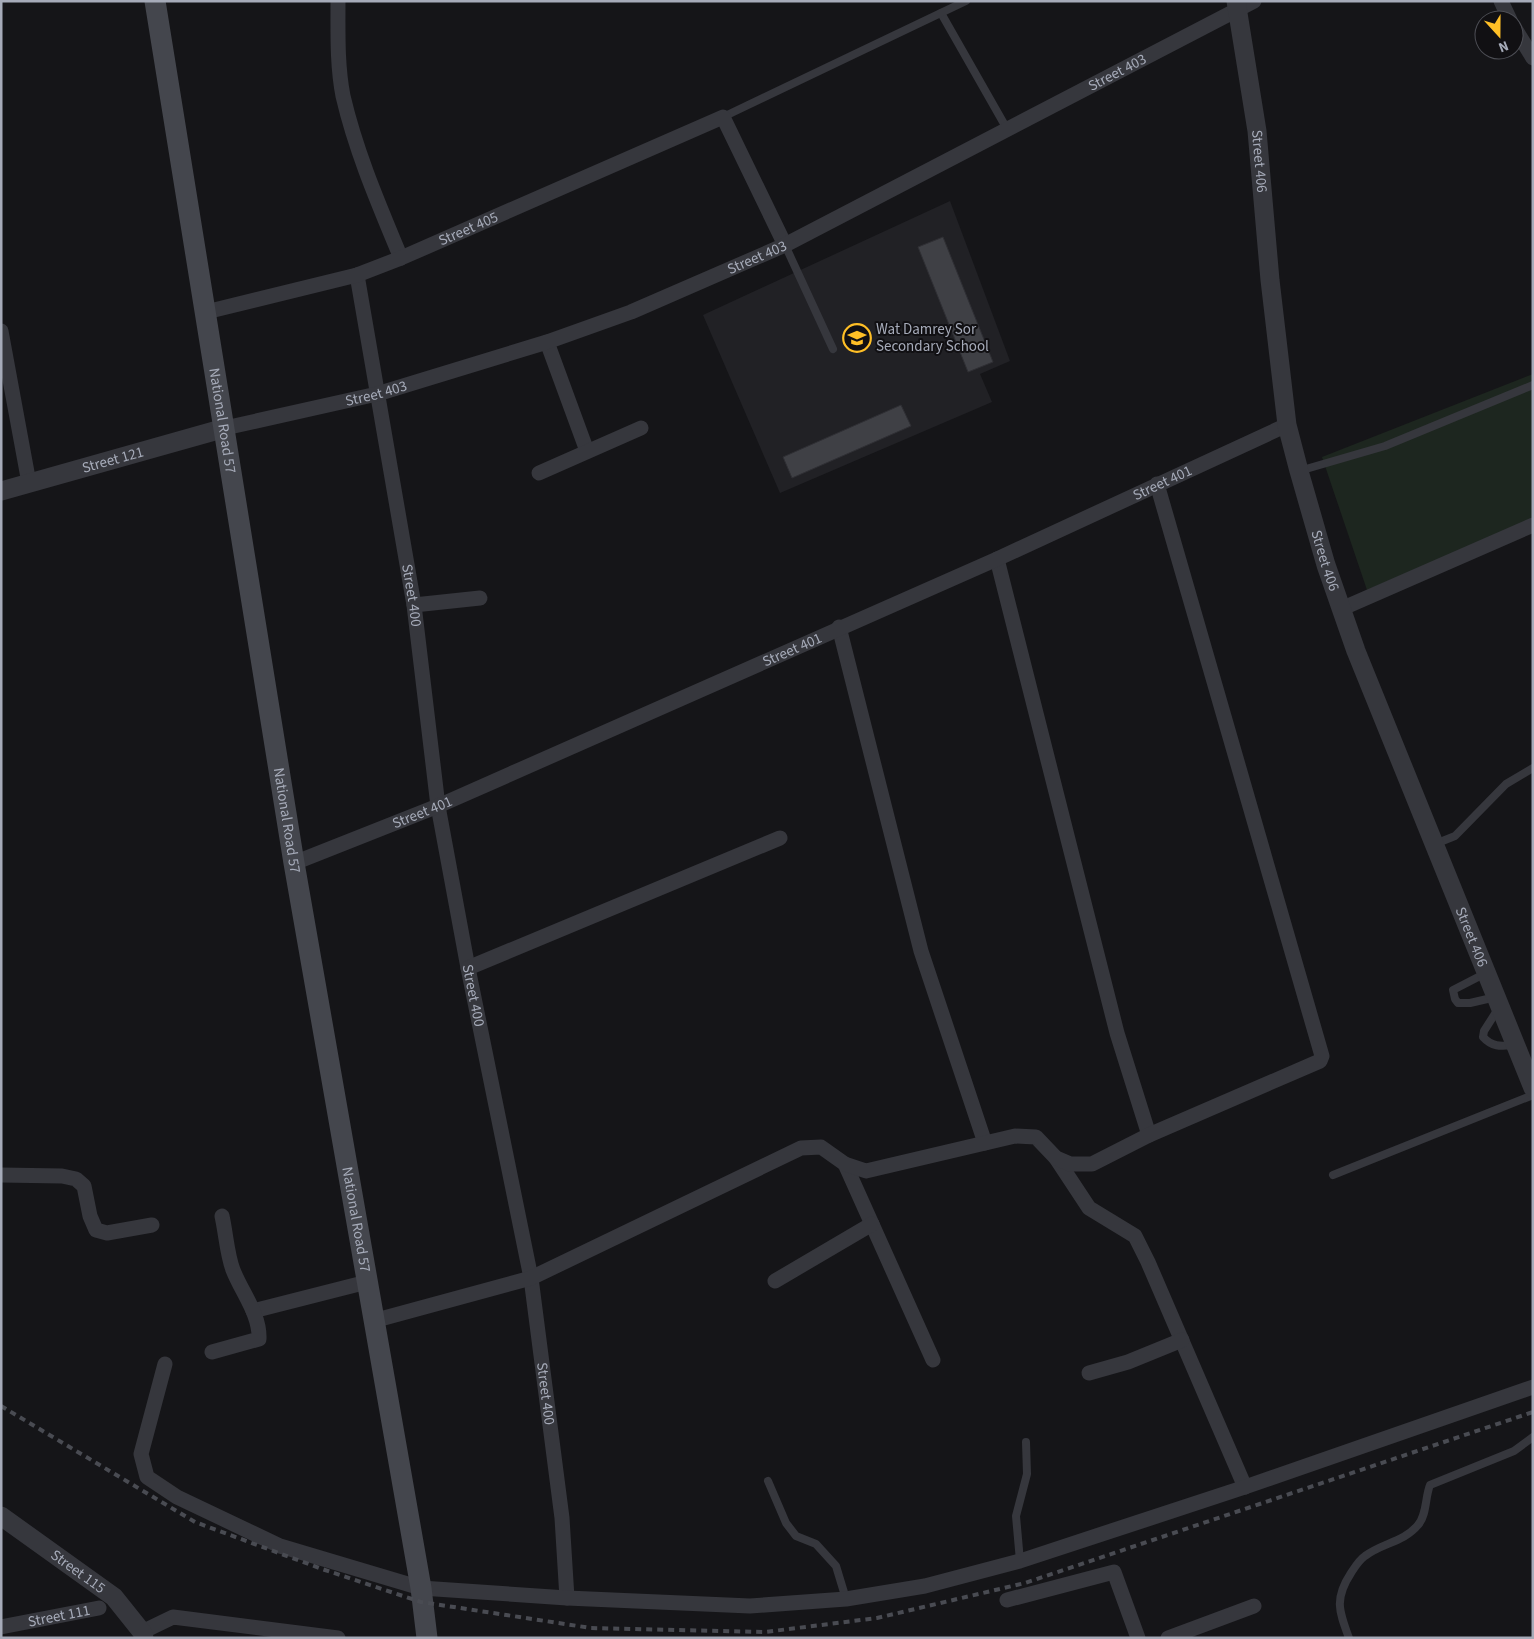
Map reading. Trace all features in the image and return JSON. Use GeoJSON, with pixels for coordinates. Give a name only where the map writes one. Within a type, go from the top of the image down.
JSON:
{"type":"FeatureCollection","features":[{"type":"Feature","properties":{"kind":"main road","name":"National Road 57"},"geometry":{"type":"LineString","coordinates":[[155,1],[226,428],[294,863],[421,1588],[427,1638]]}},
{"type":"Feature","properties":{"kind":"street"},"geometry":{"type":"LineString","coordinates":[[338,1],[338,60],[344,96],[364,164],[401,258]]}},
{"type":"Feature","properties":{"kind":"street","name":"Street 403"},"geometry":{"type":"LineString","coordinates":[[226,428],[377,394],[547,342],[631,312],[785,245],[1242,4]]}},
{"type":"Feature","properties":{"kind":"street","name":"Street 406"},"geometry":{"type":"LineString","coordinates":[[1242,4],[1257,131],[1270,280],[1286,425],[1340,609],[1533,1088]]}},
{"type":"Feature","properties":{"kind":"street"},"geometry":{"type":"LineString","coordinates":[[1524,43],[1533,58]]}},
{"type":"Feature","properties":{"kind":"street","name":"Street 405"},"geometry":{"type":"LineString","coordinates":[[206,312],[357,274],[401,258],[723,117]]}},
{"type":"Feature","properties":{"kind":"street"},"geometry":{"type":"LineString","coordinates":[[723,117],[785,245]]}},
{"type":"Feature","properties":{"kind":"street","name":"Street 400"},"geometry":{"type":"LineString","coordinates":[[357,274],[414,605],[438,806],[468,968],[531,1278],[562,1518],[567,1598]]}},
{"type":"Feature","properties":{"kind":"street"},"geometry":{"type":"LineString","coordinates":[[1,331],[28,483]]}},
{"type":"Feature","properties":{"kind":"street"},"geometry":{"type":"LineString","coordinates":[[547,342],[587,451]]}},
{"type":"Feature","properties":{"kind":"street","name":"Street 401"},"geometry":{"type":"LineString","coordinates":[[294,863],[438,806],[996,559],[1286,425]]}},
{"type":"Feature","properties":{"kind":"street","name":"Street 121"},"geometry":{"type":"LineString","coordinates":[[1,491],[226,428]]}},
{"type":"Feature","properties":{"kind":"street"},"geometry":{"type":"LineString","coordinates":[[538,473],[641,428]]}},
{"type":"Feature","properties":{"kind":"street"},"geometry":{"type":"LineString","coordinates":[[1056,1158],[1070,1164],[1092,1164],[1149,1135],[1317,1064],[1322,1056],[1157,484]]}},
{"type":"Feature","properties":{"kind":"street"},"geometry":{"type":"LineString","coordinates":[[1340,609],[1533,525]]}},
{"type":"Feature","properties":{"kind":"street"},"geometry":{"type":"LineString","coordinates":[[996,559],[1117,1033],[1149,1135]]}},
{"type":"Feature","properties":{"kind":"street"},"geometry":{"type":"LineString","coordinates":[[414,605],[480,598]]}},
{"type":"Feature","properties":{"kind":"street"},"geometry":{"type":"LineString","coordinates":[[839,627],[921,951],[985,1143]]}},
{"type":"Feature","properties":{"kind":"street"},"geometry":{"type":"LineString","coordinates":[[468,968],[780,838]]}},
{"type":"Feature","properties":{"kind":"street"},"geometry":{"type":"LineString","coordinates":[[373,1321],[531,1278],[801,1148],[821,1147],[845,1164],[866,1171],[1015,1136],[1036,1138],[1056,1158],[1088,1208],[1135,1236],[1245,1487]]}},
{"type":"Feature","properties":{"kind":"street"},"geometry":{"type":"LineString","coordinates":[[845,1164],[933,1360]]}},
{"type":"Feature","properties":{"kind":"street"},"geometry":{"type":"LineString","coordinates":[[1,1175],[76,1178],[84,1186],[90,1216],[96,1230],[107,1233],[152,1225]]}},
{"type":"Feature","properties":{"kind":"street"},"geometry":{"type":"LineString","coordinates":[[212,1352],[258,1339],[259,1331],[253,1311],[232,1269],[222,1216]]}},
{"type":"Feature","properties":{"kind":"street"},"geometry":{"type":"LineString","coordinates":[[775,1281],[872,1224]]}},
{"type":"Feature","properties":{"kind":"street"},"geometry":{"type":"LineString","coordinates":[[253,1311],[366,1282]]}},
{"type":"Feature","properties":{"kind":"street"},"geometry":{"type":"LineString","coordinates":[[1089,1373],[1128,1362],[1182,1340]]}},
{"type":"Feature","properties":{"kind":"street"},"geometry":{"type":"LineString","coordinates":[[164,1364],[141,1454],[147,1477],[177,1497],[280,1546],[421,1588],[567,1598],[750,1606],[846,1599],[925,1586],[1020,1561],[1245,1487],[1533,1387]]}},
{"type":"Feature","properties":{"kind":"street","name":"Street 115"},"geometry":{"type":"LineString","coordinates":[[1,1516],[143,1635]]}},
{"type":"Feature","properties":{"kind":"street"},"geometry":{"type":"LineString","coordinates":[[1007,1600],[1114,1572],[1138,1638]]}},
{"type":"Feature","properties":{"kind":"street","name":"Street 111"},"geometry":{"type":"LineString","coordinates":[[1,1626],[106,1603]]}},
{"type":"Feature","properties":{"kind":"street"},"geometry":{"type":"LineString","coordinates":[[1168,1638],[1254,1606]]}},
{"type":"Feature","properties":{"kind":"street"},"geometry":{"type":"LineString","coordinates":[[143,1635],[173,1617],[338,1638]]}},
{"type":"Feature","properties":{"kind":"lane"},"geometry":{"type":"LineString","coordinates":[[723,117],[966,1]]}},
{"type":"Feature","properties":{"kind":"lane"},"geometry":{"type":"LineString","coordinates":[[941,13],[1007,129]]}},
{"type":"Feature","properties":{"kind":"lane"},"geometry":{"type":"LineString","coordinates":[[785,245],[833,349]]}},
{"type":"Feature","properties":{"kind":"lane"},"geometry":{"type":"LineString","coordinates":[[1299,471],[1385,446],[1533,385]]}},
{"type":"Feature","properties":{"kind":"lane"},"geometry":{"type":"LineString","coordinates":[[1434,845],[1454,836],[1506,784],[1533,768]]}},
{"type":"Feature","properties":{"kind":"lane"},"geometry":{"type":"LineString","coordinates":[[1486,973],[1454,990],[1455,999],[1458,1003],[1498,1002],[1484,1031],[1484,1037],[1489,1044],[1495,1046],[1515,1045]]}},
{"type":"Feature","properties":{"kind":"lane"},"geometry":{"type":"LineString","coordinates":[[1333,1175],[1533,1096]]}},
{"type":"Feature","properties":{"kind":"lane"},"geometry":{"type":"LineString","coordinates":[[1350,1638],[1340,1615],[1338,1600],[1344,1584],[1366,1555],[1403,1538],[1419,1524],[1424,1513],[1425,1498],[1430,1485],[1514,1452],[1533,1438]]}},
{"type":"Feature","properties":{"kind":"lane"},"geometry":{"type":"LineString","coordinates":[[1020,1561],[1016,1516],[1027,1474],[1026,1442]]}},
{"type":"Feature","properties":{"kind":"lane"},"geometry":{"type":"LineString","coordinates":[[768,1481],[786,1523],[796,1536],[816,1544],[836,1566],[846,1599]]}},
{"type":"Feature","properties":{"kind":"shaded area","name":"Wat Damrey Sor Secondary School"},"geometry":{"type":"Polygon","coordinates":[[[950,201],[1010,361],[980,374],[992,402],[780,493],[703,315],[950,201]]]}},
{"type":"Feature","properties":{"kind":"shaded area"},"geometry":{"type":"Polygon","coordinates":[[[1533,374],[1533,519],[1367,590],[1322,457],[1533,374]]]}},
{"type":"Feature","properties":{"kind":"building"},"geometry":{"type":"Polygon","coordinates":[[[943,237],[993,362],[968,372],[918,247],[943,237]]]}},
{"type":"Feature","properties":{"kind":"building"},"geometry":{"type":"Polygon","coordinates":[[[901,405],[911,426],[792,478],[783,457],[901,405]]]}},
{"type":"Feature","properties":{"kind":"railway"},"geometry":{"type":"LineString","coordinates":[[1,1406],[195,1522],[322,1569],[421,1602],[591,1628],[765,1632],[877,1618],[1025,1583],[1533,1412]]}},
{"type":"Feature","properties":{"kind":"place","name":"Wat Damrey Sor Secondary School"},"geometry":{"type":"Point","coordinates":[857,338]}}]}
